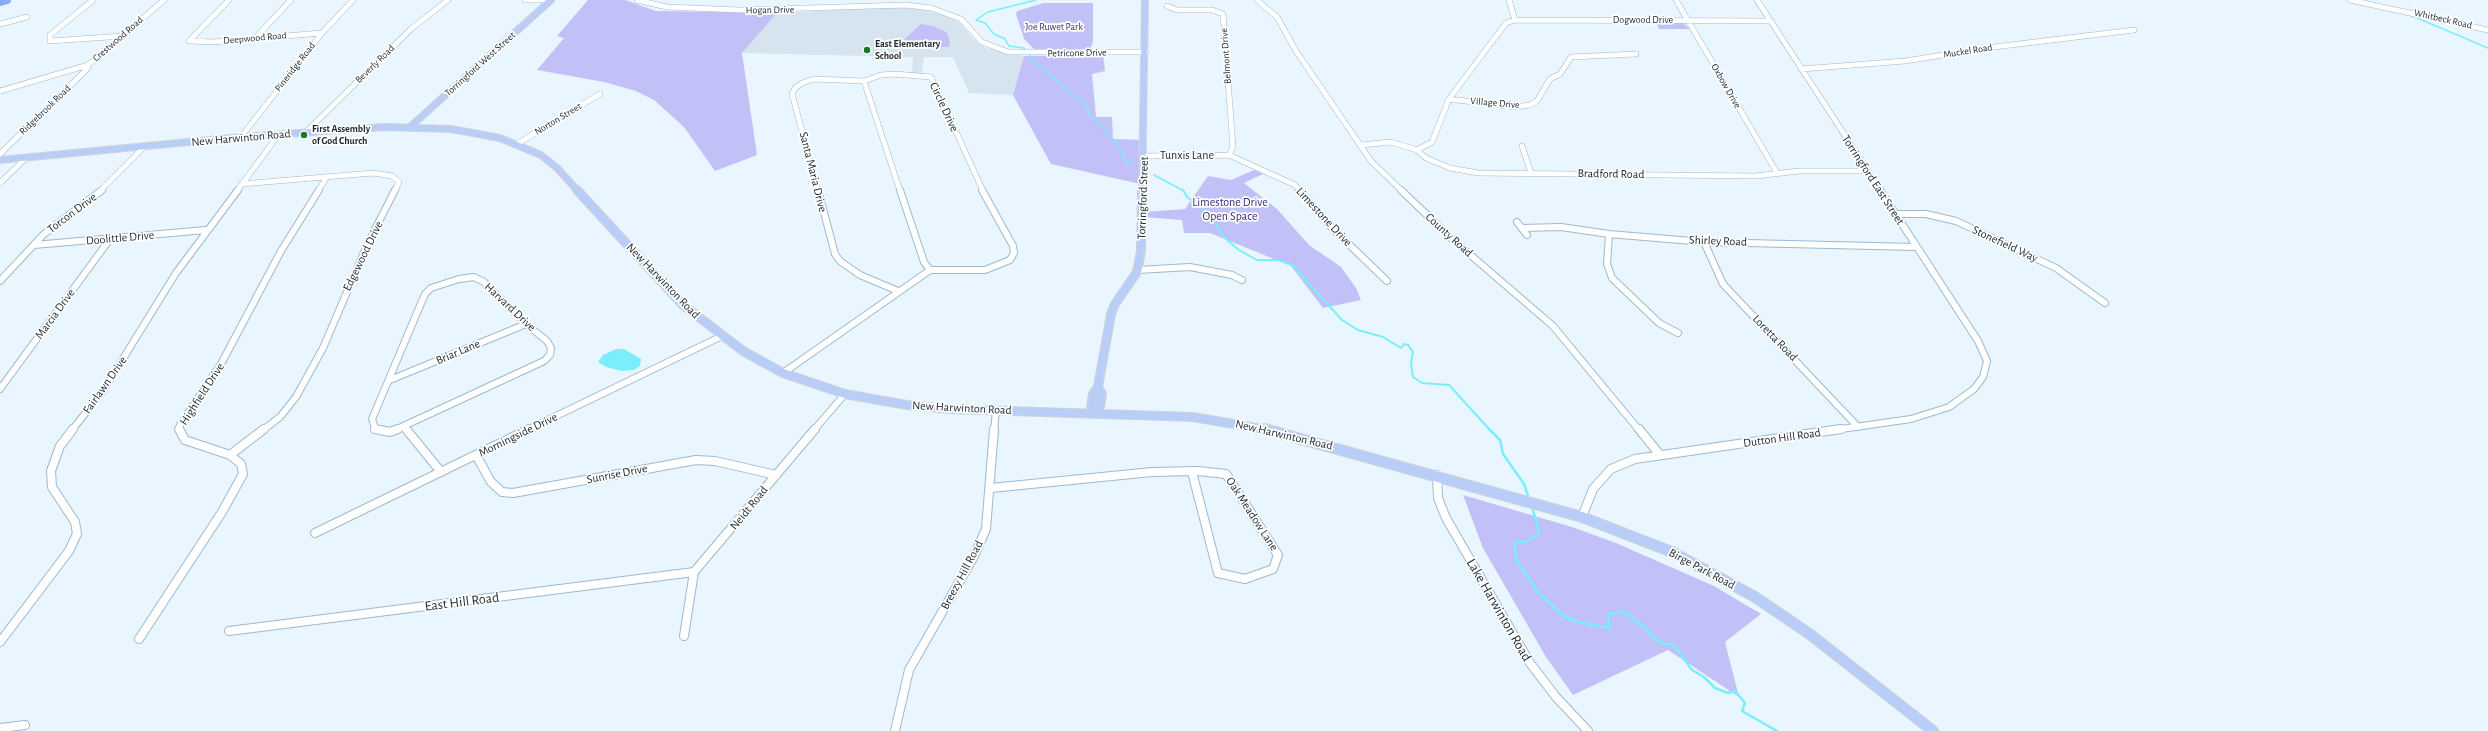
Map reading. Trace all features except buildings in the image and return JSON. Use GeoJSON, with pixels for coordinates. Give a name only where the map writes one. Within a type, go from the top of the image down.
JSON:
{"type":"FeatureCollection","features":[{"type":"Feature","properties":{"kind":"highway"},"geometry":{"type":"LineString","coordinates":[[0,2],[7,0]]}},
{"type":"Feature","properties":{"kind":"main road","name":"Torringford West Street"},"geometry":{"type":"LineString","coordinates":[[410,127],[550,0]]}},
{"type":"Feature","properties":{"kind":"main road","name":"Torringford Street"},"geometry":{"type":"LineString","coordinates":[[1095,414],[1100,407],[1102,394],[1098,387],[1108,330],[1114,307],[1138,270],[1142,248],[1146,52],[1145,0]]}},
{"type":"Feature","properties":{"kind":"main road","name":"New Harwinton Road"},"geometry":{"type":"LineString","coordinates":[[0,160],[306,132],[410,127],[451,129],[480,134],[516,144],[541,155],[557,168],[682,305],[743,351],[783,373],[845,394],[907,405],[996,410],[1193,417],[1253,426],[1437,475]]}},
{"type":"Feature","properties":{"kind":"main road","name":"Birge Park Road"},"geometry":{"type":"LineString","coordinates":[[1437,475],[1582,517],[1672,552],[1755,597],[1811,635],[1933,731]]}},
{"type":"Feature","properties":{"kind":"street"},"geometry":{"type":"LineString","coordinates":[[93,0],[50,35],[50,40],[123,36]]}},
{"type":"Feature","properties":{"kind":"street","name":"Crestwood Road"},"geometry":{"type":"LineString","coordinates":[[0,91],[88,65],[164,0]]}},
{"type":"Feature","properties":{"kind":"street","name":"Deepwood Road"},"geometry":{"type":"LineString","coordinates":[[229,0],[189,41],[193,43],[322,33]]}},
{"type":"Feature","properties":{"kind":"street"},"geometry":{"type":"LineString","coordinates":[[256,38],[291,0]]}},
{"type":"Feature","properties":{"kind":"street","name":"Pineridge Road"},"geometry":{"type":"LineString","coordinates":[[241,137],[322,33],[353,0]]}},
{"type":"Feature","properties":{"kind":"street","name":"Beverly Road"},"geometry":{"type":"LineString","coordinates":[[306,132],[412,28],[448,0]]}},
{"type":"Feature","properties":{"kind":"street"},"geometry":{"type":"LineString","coordinates":[[525,0],[550,0]]}},
{"type":"Feature","properties":{"kind":"street","name":"Hogan Drive"},"geometry":{"type":"LineString","coordinates":[[637,0],[667,8],[740,10],[791,10],[850,5],[906,5],[925,7],[961,19],[982,42],[1008,52]]}},
{"type":"Feature","properties":{"kind":"street","name":"County Road"},"geometry":{"type":"LineString","coordinates":[[1257,0],[1278,17],[1296,51],[1371,161],[1452,239],[1553,326],[1660,455]]}},
{"type":"Feature","properties":{"kind":"street"},"geometry":{"type":"LineString","coordinates":[[1417,150],[1432,142],[1449,99],[1506,23],[1515,20],[1509,0]]}},
{"type":"Feature","properties":{"kind":"street","name":"Oxbow Drive"},"geometry":{"type":"LineString","coordinates":[[1676,0],[1777,173]]}},
{"type":"Feature","properties":{"kind":"street","name":"Torringford East Street"},"geometry":{"type":"LineString","coordinates":[[1757,0],[1915,247],[1978,341],[1987,361]]}},
{"type":"Feature","properties":{"kind":"street","name":"Whitbeck Road"},"geometry":{"type":"LineString","coordinates":[[2350,0],[2488,30]]}},
{"type":"Feature","properties":{"kind":"street","name":"Belmont Drive"},"geometry":{"type":"LineString","coordinates":[[1167,6],[1178,10],[1212,10],[1223,14],[1233,146],[1229,155]]}},
{"type":"Feature","properties":{"kind":"street"},"geometry":{"type":"LineString","coordinates":[[0,24],[27,17]]}},
{"type":"Feature","properties":{"kind":"street","name":"Dogwood Drive"},"geometry":{"type":"LineString","coordinates":[[1515,20],[1770,21]]}},
{"type":"Feature","properties":{"kind":"street","name":"Muckel Road"},"geometry":{"type":"LineString","coordinates":[[1801,69],[1905,61],[1994,47],[2134,30]]}},
{"type":"Feature","properties":{"kind":"street","name":"Petricone Drive"},"geometry":{"type":"LineString","coordinates":[[1008,52],[1146,52]]}},
{"type":"Feature","properties":{"kind":"street","name":"Village Drive"},"geometry":{"type":"LineString","coordinates":[[1449,99],[1515,107],[1530,105],[1537,101],[1550,80],[1560,74],[1571,57],[1579,54],[1617,56],[1636,54]]}},
{"type":"Feature","properties":{"kind":"street","name":"Ridgebrook Road"},"geometry":{"type":"LineString","coordinates":[[0,154],[87,69],[88,65]]}},
{"type":"Feature","properties":{"kind":"street","name":"Circle Drive"},"geometry":{"type":"LineString","coordinates":[[864,81],[881,75],[895,74],[931,77],[973,173],[1013,246],[1014,253],[1010,260],[998,267],[969,271],[930,270]]}},
{"type":"Feature","properties":{"kind":"street","name":"Santa Maria Drive"},"geometry":{"type":"LineString","coordinates":[[864,81],[814,79],[802,83],[795,88],[792,94],[835,254],[840,261],[860,275],[898,290]]}},
{"type":"Feature","properties":{"kind":"street"},"geometry":{"type":"LineString","coordinates":[[783,373],[898,290],[930,270],[924,262],[864,85],[864,81]]}},
{"type":"Feature","properties":{"kind":"street","name":"Norton Street"},"geometry":{"type":"LineString","coordinates":[[516,144],[600,94]]}},
{"type":"Feature","properties":{"kind":"street","name":"Fairlawn Drive"},"geometry":{"type":"LineString","coordinates":[[0,642],[12,629],[69,551],[77,534],[75,522],[52,487],[52,471],[60,446],[103,391],[176,273],[206,230],[279,134]]}},
{"type":"Feature","properties":{"kind":"street","name":"Bradford Road"},"geometry":{"type":"LineString","coordinates":[[1361,145],[1391,142],[1417,150],[1426,158],[1450,168],[1478,173],[1756,176],[1798,171],[1867,171]]}},
{"type":"Feature","properties":{"kind":"street"},"geometry":{"type":"LineString","coordinates":[[1522,146],[1531,173]]}},
{"type":"Feature","properties":{"kind":"street","name":"Torcon Drive"},"geometry":{"type":"LineString","coordinates":[[0,281],[54,226],[109,184],[144,147]]}},
{"type":"Feature","properties":{"kind":"street","name":"Tunxis Lane"},"geometry":{"type":"LineString","coordinates":[[1144,156],[1229,155]]}},
{"type":"Feature","properties":{"kind":"street","name":"Limestone Drive"},"geometry":{"type":"LineString","coordinates":[[1229,155],[1295,185],[1332,228],[1387,281]]}},
{"type":"Feature","properties":{"kind":"street"},"geometry":{"type":"LineString","coordinates":[[0,183],[26,158]]}},
{"type":"Feature","properties":{"kind":"street","name":"Edgewood Drive"},"geometry":{"type":"LineString","coordinates":[[230,455],[280,417],[296,397],[322,348],[368,242],[400,182],[392,176],[383,173],[241,184]]}},
{"type":"Feature","properties":{"kind":"street","name":"Highfield Drive"},"geometry":{"type":"LineString","coordinates":[[230,455],[184,440],[179,431],[180,425],[221,364],[281,251],[327,177]]}},
{"type":"Feature","properties":{"kind":"street","name":"Stonefield Way"},"geometry":{"type":"LineString","coordinates":[[1895,214],[1926,214],[1956,221],[2056,268],[2105,303]]}},
{"type":"Feature","properties":{"kind":"street"},"geometry":{"type":"LineString","coordinates":[[1517,222],[1527,235]]}},
{"type":"Feature","properties":{"kind":"street","name":"Shirley Road"},"geometry":{"type":"LineString","coordinates":[[1522,228],[1561,227],[1609,234],[1704,242],[1915,247]]}},
{"type":"Feature","properties":{"kind":"street","name":"Doolittle Drive"},"geometry":{"type":"LineString","coordinates":[[34,245],[206,230]]}},
{"type":"Feature","properties":{"kind":"street"},"geometry":{"type":"LineString","coordinates":[[1609,234],[1607,264],[1612,278],[1659,323],[1678,333]]}},
{"type":"Feature","properties":{"kind":"street","name":"Marcia Drive"},"geometry":{"type":"LineString","coordinates":[[0,389],[110,239]]}},
{"type":"Feature","properties":{"kind":"street","name":"Loretta Road"},"geometry":{"type":"LineString","coordinates":[[1704,242],[1722,284],[1858,427]]}},
{"type":"Feature","properties":{"kind":"street"},"geometry":{"type":"LineString","coordinates":[[1138,270],[1190,267],[1232,275],[1242,280]]}},
{"type":"Feature","properties":{"kind":"street","name":"Harvard Drive"},"geometry":{"type":"LineString","coordinates":[[474,277],[484,282],[526,324],[548,341],[551,348],[550,354],[544,361],[404,427],[390,432],[375,430],[372,419],[390,380],[425,294],[431,288],[459,279],[474,277]]}},
{"type":"Feature","properties":{"kind":"street","name":"Briar Lane"},"geometry":{"type":"LineString","coordinates":[[390,380],[526,324]]}},
{"type":"Feature","properties":{"kind":"street","name":"Morningside Drive"},"geometry":{"type":"LineString","coordinates":[[315,534],[722,336]]}},
{"type":"Feature","properties":{"kind":"street","name":"Dutton Hill Road"},"geometry":{"type":"LineString","coordinates":[[1582,517],[1593,489],[1611,469],[1635,459],[1911,419],[1949,407],[1974,388],[1983,377],[1987,361]]}},
{"type":"Feature","properties":{"kind":"street","name":"Neidt Road"},"geometry":{"type":"LineString","coordinates":[[694,572],[845,394]]}},
{"type":"Feature","properties":{"kind":"street","name":"Breezy Hill Road"},"geometry":{"type":"LineString","coordinates":[[895,731],[910,670],[974,556],[986,529],[991,488],[996,410]]}},
{"type":"Feature","properties":{"kind":"street"},"geometry":{"type":"LineString","coordinates":[[404,427],[441,472]]}},
{"type":"Feature","properties":{"kind":"street"},"geometry":{"type":"LineString","coordinates":[[139,640],[237,486],[243,469],[237,460],[230,455]]}},
{"type":"Feature","properties":{"kind":"street","name":"Sunrise Drive"},"geometry":{"type":"LineString","coordinates":[[476,456],[491,482],[502,492],[514,493],[688,461],[715,461],[776,475]]}},
{"type":"Feature","properties":{"kind":"street","name":"Oak Meadow Lane"},"geometry":{"type":"LineString","coordinates":[[991,488],[1101,476],[1192,472],[1226,474],[1278,555],[1273,569],[1245,579],[1218,573],[1192,472]]}},
{"type":"Feature","properties":{"kind":"street","name":"Lake Harwinton Road"},"geometry":{"type":"LineString","coordinates":[[1437,475],[1438,498],[1446,518],[1530,663],[1556,697],[1588,731]]}},
{"type":"Feature","properties":{"kind":"street"},"geometry":{"type":"LineString","coordinates":[[684,636],[694,572]]}},
{"type":"Feature","properties":{"kind":"street","name":"East Hill Road"},"geometry":{"type":"LineString","coordinates":[[229,631],[694,572]]}},
{"type":"Feature","properties":{"kind":"street"},"geometry":{"type":"LineString","coordinates":[[0,728],[25,725]]}},
{"type":"Feature","properties":{"kind":"shaded area","name":"East Elementary School"},"geometry":{"type":"Polygon","coordinates":[[[900,7],[919,9],[944,15],[960,23],[975,41],[986,48],[1024,56],[1013,95],[969,93],[953,57],[924,57],[922,73],[912,73],[913,57],[742,53],[777,13],[900,7]]]}},
{"type":"Feature","properties":{"kind":"shaded area"},"geometry":{"type":"Polygon","coordinates":[[[616,349],[624,349],[641,359],[640,366],[634,370],[622,371],[606,367],[598,362],[603,355],[616,349]]]}},
{"type":"Feature","properties":{"kind":"green space"},"geometry":{"type":"Polygon","coordinates":[[[588,0],[625,0],[656,11],[777,13],[742,53],[757,155],[715,171],[684,127],[654,100],[636,91],[604,82],[537,70],[564,38],[557,36],[588,0]]]}},
{"type":"Feature","properties":{"kind":"green space","name":"Joe Ruwet Park"},"geometry":{"type":"Polygon","coordinates":[[[1044,3],[1093,3],[1093,41],[1090,51],[1037,52],[1024,39],[1016,14],[1017,11],[1044,3]]]}},
{"type":"Feature","properties":{"kind":"green space"},"geometry":{"type":"Polygon","coordinates":[[[1656,22],[1682,22],[1690,29],[1659,29],[1656,22]]]}},
{"type":"Feature","properties":{"kind":"green space"},"geometry":{"type":"Polygon","coordinates":[[[921,24],[933,26],[946,32],[950,41],[949,47],[902,46],[901,42],[921,24]]]}},
{"type":"Feature","properties":{"kind":"green space"},"geometry":{"type":"Polygon","coordinates":[[[1103,55],[1105,71],[1092,74],[1096,117],[1112,117],[1113,139],[1146,140],[1145,185],[1051,164],[1013,95],[1024,56],[1103,55]]]}},
{"type":"Feature","properties":{"kind":"green space","name":"Limestone Drive Open Space"},"geometry":{"type":"Polygon","coordinates":[[[1254,170],[1263,174],[1244,183],[1277,209],[1309,245],[1341,267],[1356,288],[1361,300],[1323,308],[1291,266],[1210,233],[1184,233],[1182,220],[1144,217],[1144,212],[1185,209],[1208,176],[1231,180],[1254,170]]]}},
{"type":"Feature","properties":{"kind":"green space"},"geometry":{"type":"Polygon","coordinates":[[[1463,495],[1572,527],[1616,543],[1714,586],[1761,614],[1725,642],[1739,697],[1668,650],[1573,695],[1546,657],[1483,548],[1463,495]]]}},
{"type":"Feature","properties":{"kind":"waterway"},"geometry":{"type":"LineString","coordinates":[[1036,0],[988,12],[976,20],[985,23],[994,34],[1005,39],[1009,46],[1024,48],[1036,63],[1088,108],[1088,113],[1119,145],[1124,159],[1132,163]]}},
{"type":"Feature","properties":{"kind":"waterway"},"geometry":{"type":"LineString","coordinates":[[2410,15],[2488,48]]}},
{"type":"Feature","properties":{"kind":"waterway"},"geometry":{"type":"LineString","coordinates":[[1154,175],[1183,191]]}},
{"type":"Feature","properties":{"kind":"waterway"},"geometry":{"type":"LineString","coordinates":[[1183,191],[1187,197],[1205,210],[1226,239],[1239,250],[1257,260],[1278,260],[1292,265],[1342,320],[1358,330],[1383,337],[1401,348],[1404,344],[1408,345],[1413,352],[1411,363],[1413,377],[1422,383],[1449,385],[1490,430]]}},
{"type":"Feature","properties":{"kind":"waterway"},"geometry":{"type":"LineString","coordinates":[[1490,430],[1500,440],[1503,454],[1524,484],[1529,499]]}},
{"type":"Feature","properties":{"kind":"waterway"},"geometry":{"type":"LineString","coordinates":[[1532,507],[1539,530],[1538,535],[1524,542],[1518,541],[1514,546],[1517,561],[1537,591],[1562,615],[1578,622],[1610,628],[1608,617],[1610,614],[1623,611],[1643,626],[1661,644],[1673,644],[1692,670],[1704,677],[1715,688],[1728,693],[1735,691],[1745,703],[1742,711],[1777,731]]}},
{"type":"Feature","properties":{"kind":"place","name":"East Elementary School"},"geometry":{"type":"Point","coordinates":[867,50]}},
{"type":"Feature","properties":{"kind":"place","name":"First Assembly of God Church"},"geometry":{"type":"Point","coordinates":[304,135]}}]}
